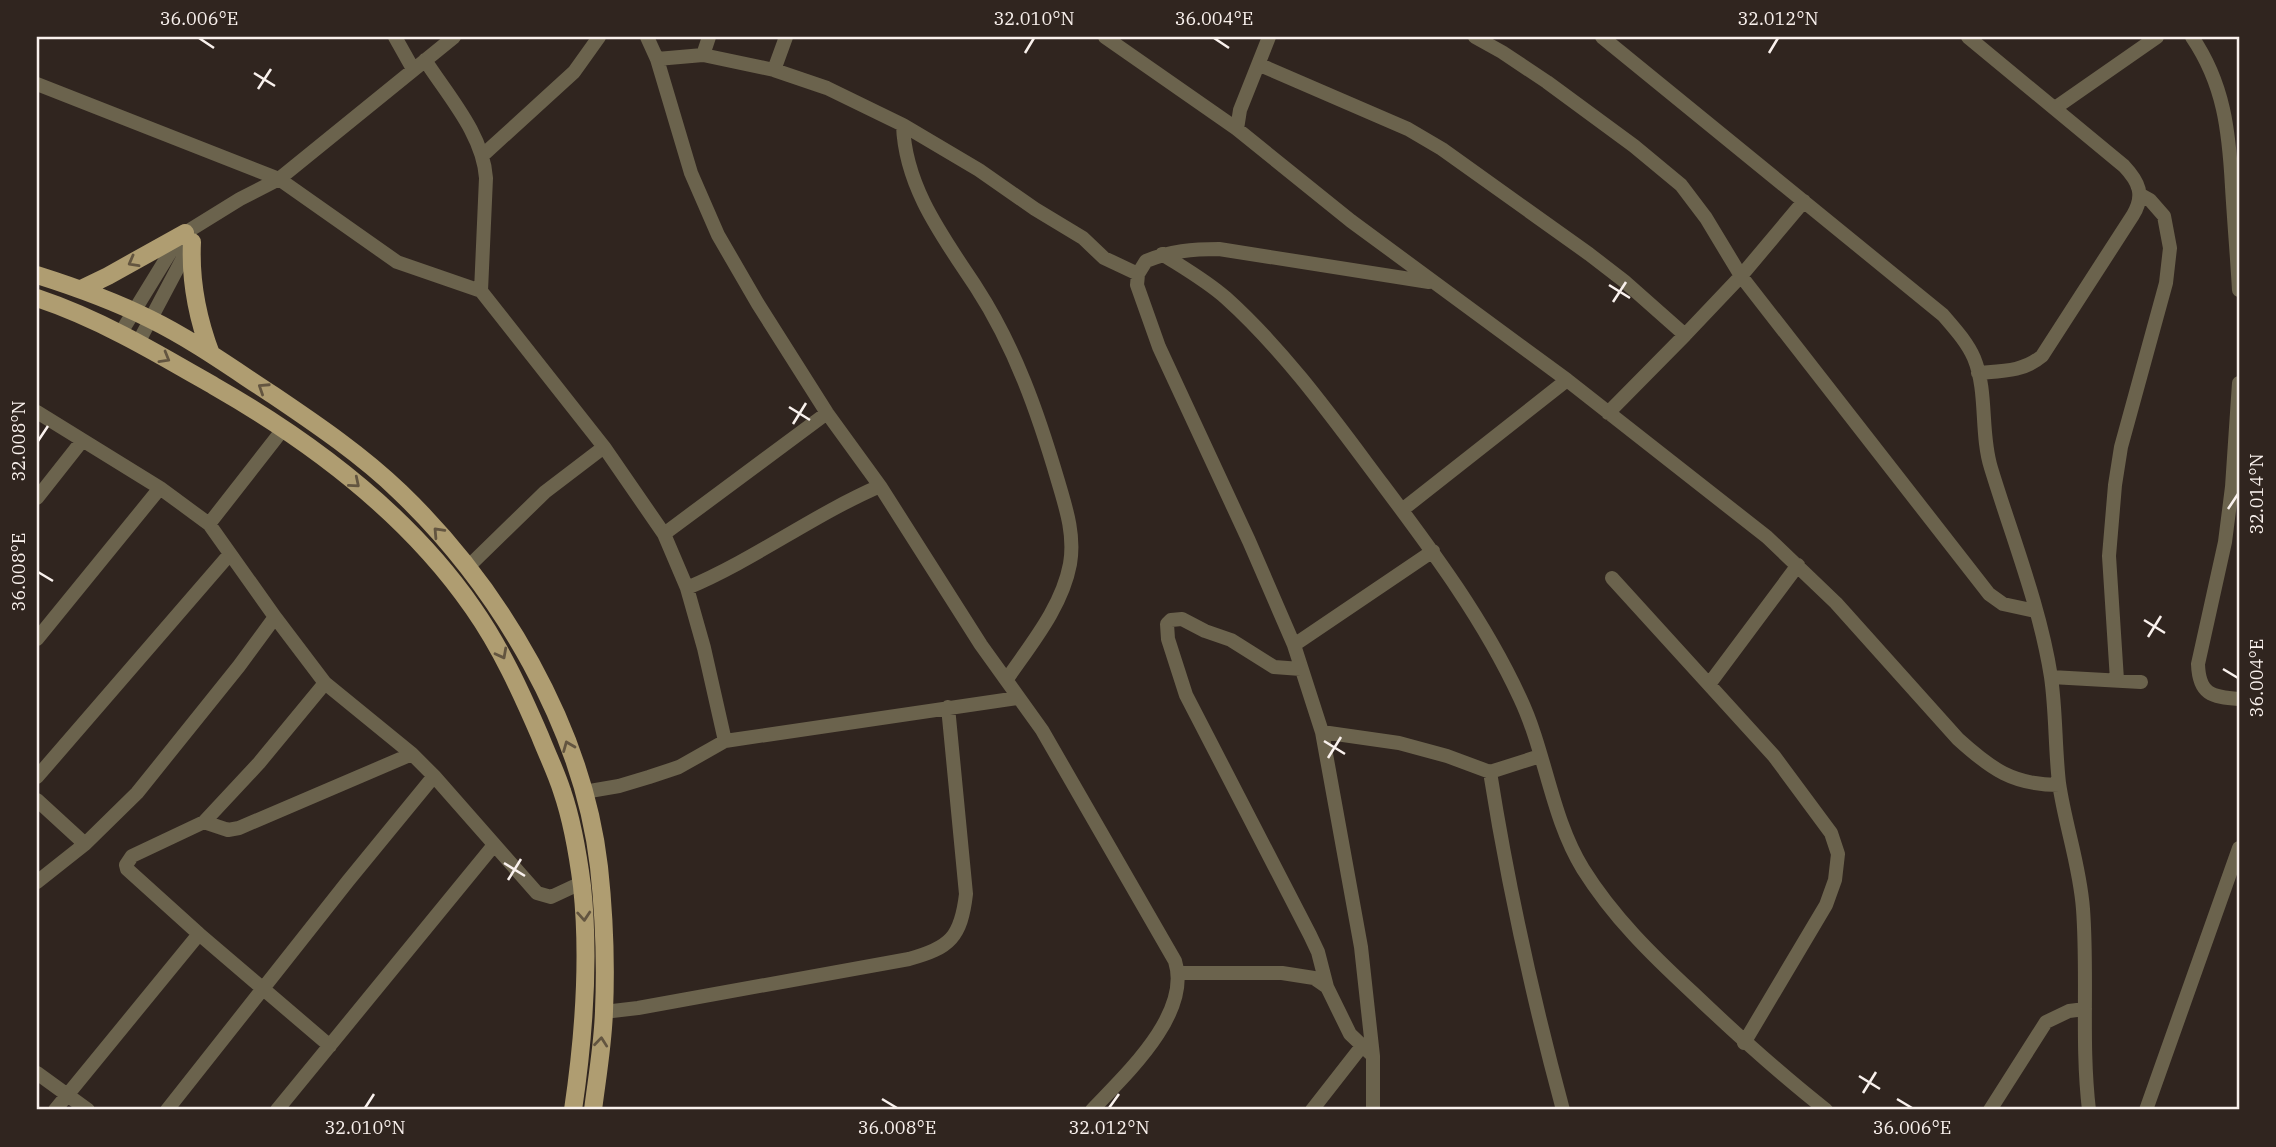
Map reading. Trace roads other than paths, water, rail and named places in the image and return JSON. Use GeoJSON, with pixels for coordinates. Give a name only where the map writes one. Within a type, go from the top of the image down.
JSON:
{"type":"FeatureCollection","features":[{"type":"Feature","properties":{"kind":"main road"},"geometry":{"type":"LineString","coordinates":[[81,289],[191,234],[193,293],[199,321],[211,354]]}},
{"type":"Feature","properties":{"kind":"main road"},"geometry":{"type":"LineString","coordinates":[[37,275],[81,289],[141,315],[211,354],[315,423],[400,492],[469,566],[517,636],[557,720],[584,792],[599,867],[604,1012],[593,1110]]}},
{"type":"Feature","properties":{"kind":"main road"},"geometry":{"type":"LineString","coordinates":[[37,298],[71,310],[138,343],[284,428],[373,498],[444,570],[473,607],[521,691],[562,791],[582,883],[586,978],[581,1052],[572,1110]]}},
{"type":"Feature","properties":{"kind":"street"},"geometry":{"type":"LineString","coordinates":[[395,37],[479,143],[486,178],[481,291]]}},
{"type":"Feature","properties":{"kind":"street"},"geometry":{"type":"LineString","coordinates":[[483,155],[574,72],[599,37]]}},
{"type":"Feature","properties":{"kind":"street"},"geometry":{"type":"LineString","coordinates":[[647,37],[657,59],[691,173],[719,235],[758,304],[827,413],[880,486],[967,624],[1042,730],[1175,961],[1179,973],[1178,991],[1159,1030],[1123,1078],[1092,1110]]}},
{"type":"Feature","properties":{"kind":"street"},"geometry":{"type":"LineString","coordinates":[[703,55],[709,37]]}},
{"type":"Feature","properties":{"kind":"street"},"geometry":{"type":"LineString","coordinates":[[774,70],[786,37]]}},
{"type":"Feature","properties":{"kind":"street"},"geometry":{"type":"LineString","coordinates":[[1237,129],[1240,110],[1269,37]]}},
{"type":"Feature","properties":{"kind":"street"},"geometry":{"type":"LineString","coordinates":[[1475,37],[1546,82],[1665,170],[1696,204],[1741,276],[1989,594],[2003,604],[2035,611]]}},
{"type":"Feature","properties":{"kind":"street"},"geometry":{"type":"LineString","coordinates":[[1602,37],[1943,315],[1963,338],[1974,358],[1990,467],[2017,545],[2051,677],[2059,785],[2081,883],[2089,1110]]}},
{"type":"Feature","properties":{"kind":"street"},"geometry":{"type":"LineString","coordinates":[[1968,37],[2124,166],[2135,177],[2141,195],[2158,207],[2164,216],[2169,248],[2166,283],[2121,447],[2115,485],[2109,556],[2117,680]]}},
{"type":"Feature","properties":{"kind":"street"},"geometry":{"type":"LineString","coordinates":[[2055,108],[2157,37]]}},
{"type":"Feature","properties":{"kind":"street"},"geometry":{"type":"LineString","coordinates":[[2192,37],[2211,70],[2228,128],[2239,289]]}},
{"type":"Feature","properties":{"kind":"street"},"geometry":{"type":"LineString","coordinates":[[1110,38],[1237,129],[1341,214],[1567,380],[1743,517],[1798,565],[1899,671],[1958,739],[1978,756],[2001,774],[2036,785],[2059,785]]}},
{"type":"Feature","properties":{"kind":"street"},"geometry":{"type":"LineString","coordinates":[[120,334],[141,315],[191,234],[240,199],[279,179],[449,39]]}},
{"type":"Feature","properties":{"kind":"street"},"geometry":{"type":"LineString","coordinates":[[657,59],[703,55],[774,70],[827,89],[903,125],[979,170],[1083,238],[1104,258],[1138,275]]}},
{"type":"Feature","properties":{"kind":"street"},"geometry":{"type":"LineString","coordinates":[[1260,65],[1396,124],[1442,149],[1589,254],[1685,335]]}},
{"type":"Feature","properties":{"kind":"street"},"geometry":{"type":"LineString","coordinates":[[37,84],[279,179],[397,262],[481,291],[604,447],[664,534],[687,588],[725,741]]}},
{"type":"Feature","properties":{"kind":"street"},"geometry":{"type":"LineString","coordinates":[[903,125],[903,143],[909,167],[925,206],[986,302],[1012,349],[1040,419],[1069,515],[1070,564],[1061,592],[1043,626],[1006,679]]}},
{"type":"Feature","properties":{"kind":"street"},"geometry":{"type":"LineString","coordinates":[[1978,373],[2031,366],[2042,356],[2133,215],[2141,195]]}},
{"type":"Feature","properties":{"kind":"street"},"geometry":{"type":"LineString","coordinates":[[1608,412],[1741,276],[1804,201]]}},
{"type":"Feature","properties":{"kind":"street"},"geometry":{"type":"LineString","coordinates":[[1373,1110],[1361,947],[1322,732],[1294,645],[1159,347],[1137,285],[1138,275],[1146,261],[1163,254],[1194,249],[1248,252],[1431,282]]}},
{"type":"Feature","properties":{"kind":"street"},"geometry":{"type":"LineString","coordinates":[[1163,254],[1208,284],[1248,319],[1339,426],[1433,551],[1474,611],[1502,660],[1522,703],[1560,818],[1581,865],[1605,902],[1637,938],[1744,1043],[1826,1110]]}},
{"type":"Feature","properties":{"kind":"street"},"geometry":{"type":"LineString","coordinates":[[138,343],[141,315]]}},
{"type":"Feature","properties":{"kind":"street"},"geometry":{"type":"LineString","coordinates":[[1402,510],[1567,380]]}},
{"type":"Feature","properties":{"kind":"street"},"geometry":{"type":"LineString","coordinates":[[2239,383],[2232,487],[2225,542],[2198,664],[2203,689],[2213,695],[2239,699]]}},
{"type":"Feature","properties":{"kind":"street"},"geometry":{"type":"LineString","coordinates":[[37,412],[160,488],[209,524],[229,555],[325,683],[412,754],[530,886],[551,897],[582,883]]}},
{"type":"Feature","properties":{"kind":"street"},"geometry":{"type":"LineString","coordinates":[[664,534],[827,413]]}},
{"type":"Feature","properties":{"kind":"street"},"geometry":{"type":"LineString","coordinates":[[209,524],[284,428]]}},
{"type":"Feature","properties":{"kind":"street"},"geometry":{"type":"LineString","coordinates":[[37,498],[82,441]]}},
{"type":"Feature","properties":{"kind":"street"},"geometry":{"type":"LineString","coordinates":[[469,566],[545,492],[604,447]]}},
{"type":"Feature","properties":{"kind":"street"},"geometry":{"type":"LineString","coordinates":[[687,588],[718,576],[855,497],[880,486]]}},
{"type":"Feature","properties":{"kind":"street"},"geometry":{"type":"LineString","coordinates":[[37,639],[160,488]]}},
{"type":"Feature","properties":{"kind":"street"},"geometry":{"type":"LineString","coordinates":[[1294,645],[1433,551]]}},
{"type":"Feature","properties":{"kind":"street"},"geometry":{"type":"LineString","coordinates":[[37,778],[229,555]]}},
{"type":"Feature","properties":{"kind":"street"},"geometry":{"type":"LineString","coordinates":[[1710,683],[1798,565]]}},
{"type":"Feature","properties":{"kind":"street"},"geometry":{"type":"LineString","coordinates":[[1612,578],[1774,756],[1831,833],[1838,854],[1835,880],[1825,905],[1744,1043]]}},
{"type":"Feature","properties":{"kind":"street"},"geometry":{"type":"LineString","coordinates":[[37,882],[85,844],[137,793],[275,617]]}},
{"type":"Feature","properties":{"kind":"street"},"geometry":{"type":"LineString","coordinates":[[1301,669],[1285,669],[1265,663],[1242,646],[1182,619],[1171,620],[1167,624],[1168,639],[1186,695],[1310,935],[1318,952],[1327,987],[1346,1028],[1367,1051]]}},
{"type":"Feature","properties":{"kind":"street"},"geometry":{"type":"LineString","coordinates":[[2051,677],[2141,682]]}},
{"type":"Feature","properties":{"kind":"street"},"geometry":{"type":"LineString","coordinates":[[325,683],[259,763],[204,822],[132,856],[126,865],[127,869],[199,934],[330,1046]]}},
{"type":"Feature","properties":{"kind":"street"},"geometry":{"type":"LineString","coordinates":[[584,792],[649,777],[679,766],[725,741],[1018,698]]}},
{"type":"Feature","properties":{"kind":"street"},"geometry":{"type":"LineString","coordinates":[[604,1012],[909,960],[946,946],[956,934],[963,917],[966,894],[948,708]]}},
{"type":"Feature","properties":{"kind":"street"},"geometry":{"type":"LineString","coordinates":[[1322,732],[1399,743],[1447,756],[1490,772],[1540,755]]}},
{"type":"Feature","properties":{"kind":"street"},"geometry":{"type":"LineString","coordinates":[[204,822],[228,830],[239,828],[412,754]]}},
{"type":"Feature","properties":{"kind":"street"},"geometry":{"type":"LineString","coordinates":[[1490,772],[1501,841],[1531,982],[1563,1110]]}},
{"type":"Feature","properties":{"kind":"street"},"geometry":{"type":"LineString","coordinates":[[167,1110],[434,776]]}},
{"type":"Feature","properties":{"kind":"street"},"geometry":{"type":"LineString","coordinates":[[37,800],[85,844]]}},
{"type":"Feature","properties":{"kind":"street"},"geometry":{"type":"LineString","coordinates":[[277,1110],[494,845]]}},
{"type":"Feature","properties":{"kind":"street"},"geometry":{"type":"LineString","coordinates":[[2146,1110],[2239,848]]}},
{"type":"Feature","properties":{"kind":"street"},"geometry":{"type":"LineString","coordinates":[[55,1110],[199,934]]}},
{"type":"Feature","properties":{"kind":"street"},"geometry":{"type":"LineString","coordinates":[[1179,973],[1299,974],[1314,978],[1327,987]]}},
{"type":"Feature","properties":{"kind":"street"},"geometry":{"type":"LineString","coordinates":[[1990,1110],[2046,1022],[2057,1015],[2085,1009]]}},
{"type":"Feature","properties":{"kind":"street"},"geometry":{"type":"LineString","coordinates":[[1312,1110],[1367,1051]]}},
{"type":"Feature","properties":{"kind":"street"},"geometry":{"type":"LineString","coordinates":[[37,1073],[88,1110]]}}]}
